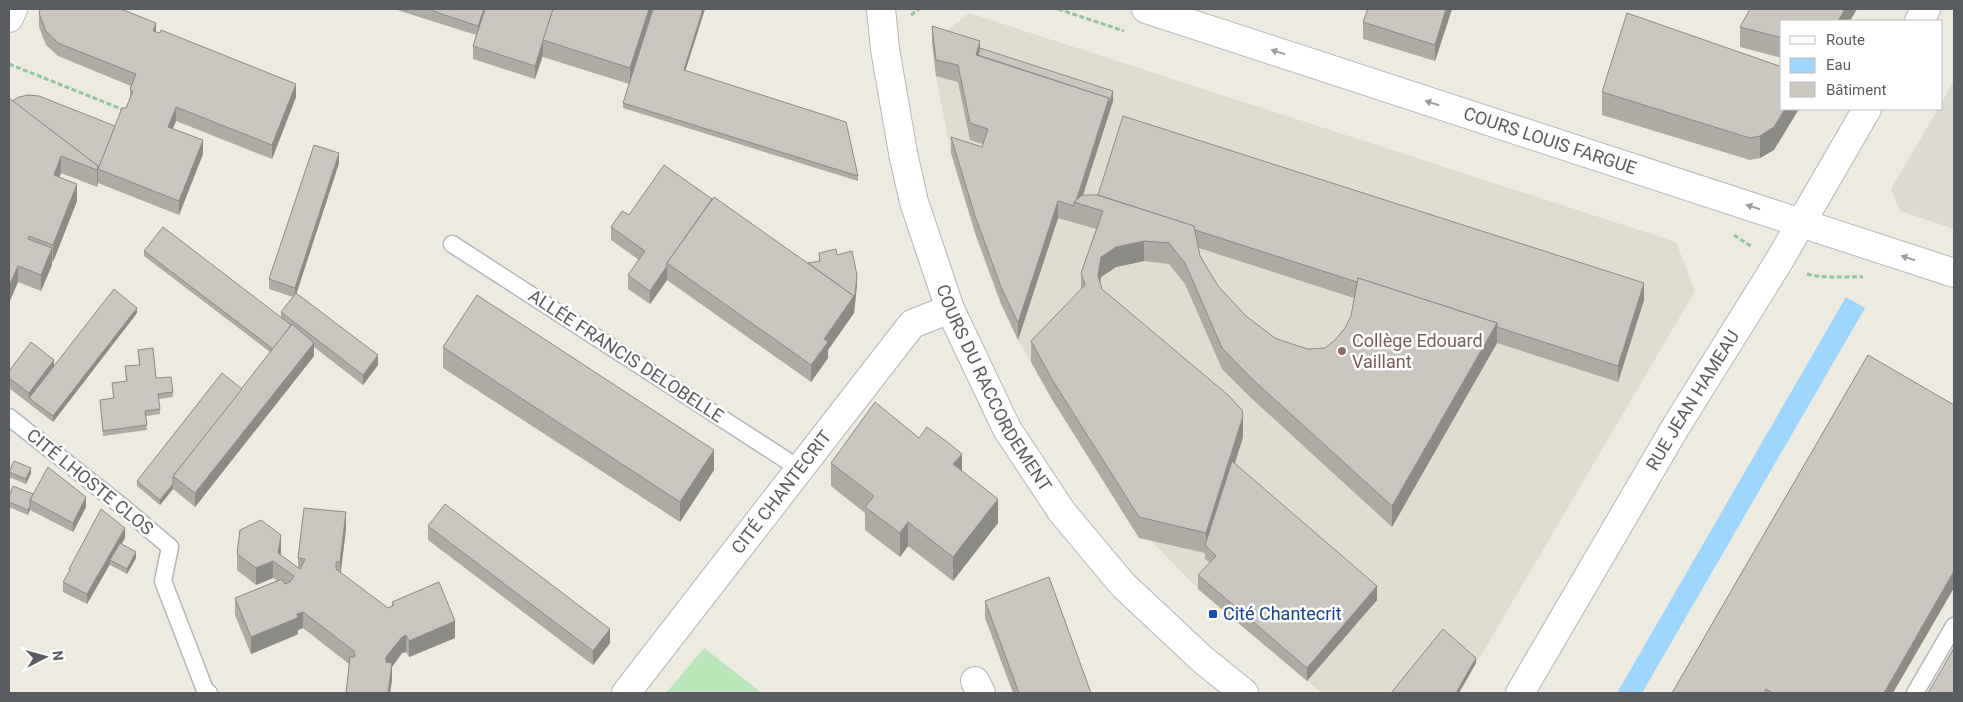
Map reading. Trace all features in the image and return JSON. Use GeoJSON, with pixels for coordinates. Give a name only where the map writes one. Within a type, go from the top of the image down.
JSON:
{"type":"FeatureCollection","features":[{"type":"Feature","properties":{"kind":"street"},"geometry":{"type":"LineString","coordinates":[[9,18],[12,9]]}},
{"type":"Feature","properties":{"kind":"street","name":"COURS DU RACCORDEMENT"},"geometry":{"type":"LineString","coordinates":[[881,9],[903,154],[914,202],[950,309],[1007,429],[1062,512],[1123,585],[1202,659],[1244,693]]}},
{"type":"Feature","properties":{"kind":"street","name":"COURS LOUIS FARGUE"},"geometry":{"type":"LineString","coordinates":[[1146,9],[1954,272]]}},
{"type":"Feature","properties":{"kind":"street"},"geometry":{"type":"LineString","coordinates":[[1920,20],[1926,9]]}},
{"type":"Feature","properties":{"kind":"street","name":"RUE JEAN HAMEAU"},"geometry":{"type":"LineString","coordinates":[[1520,693],[1675,428],[1753,306],[1866,110]]}},
{"type":"Feature","properties":{"kind":"street","name":"CITÉ CHANTECRIT"},"geometry":{"type":"LineString","coordinates":[[626,693],[912,324],[950,309]]}},
{"type":"Feature","properties":{"kind":"lane","name":"ALLÉE FRANCIS DELOBELLE"},"geometry":{"type":"LineString","coordinates":[[452,244],[800,469]]}},
{"type":"Feature","properties":{"kind":"lane","name":"CITÉ LHOSTE CLOS"},"geometry":{"type":"LineString","coordinates":[[9,417],[124,508],[170,548],[163,581],[205,690],[209,693]]}},
{"type":"Feature","properties":{"kind":"lane"},"geometry":{"type":"LineString","coordinates":[[1915,693],[1954,626]]}},
{"type":"Feature","properties":{"kind":"path"},"geometry":{"type":"LineString","coordinates":[[9,64],[130,112]]}},
{"type":"Feature","properties":{"kind":"shaded area","name":"Collège Edouard Vaillant"},"geometry":{"type":"Polygon","coordinates":[[[969,13],[1676,242],[1695,291],[1459,693],[1322,693],[1198,589],[1145,534],[1053,401],[1018,340],[994,286],[975,233],[951,154],[936,76],[932,43],[969,13]]]}},
{"type":"Feature","properties":{"kind":"shaded area"},"geometry":{"type":"Polygon","coordinates":[[[1954,80],[1954,229],[1900,211],[1891,189],[1937,110],[1943,110],[1943,100],[1954,80]]]}},
{"type":"Feature","properties":{"kind":"green space"},"geometry":{"type":"Polygon","coordinates":[[[704,648],[762,693],[666,693],[704,648]]]}},
{"type":"Feature","properties":{"kind":"water"},"geometry":{"type":"Polygon","coordinates":[[[1846,297],[1865,308],[1642,693],[1617,693],[1846,297]]]}},
{"type":"Feature","properties":{"kind":"building"},"geometry":{"type":"Polygon","coordinates":[[[40,9],[121,9],[156,23],[153,31],[160,33],[161,30],[296,84],[272,145],[176,107],[168,127],[203,140],[179,201],[98,169],[122,108],[126,108],[133,91],[130,89],[136,74],[58,43],[46,31],[39,13],[40,9]]]}},
{"type":"Feature","properties":{"kind":"building"},"geometry":{"type":"Polygon","coordinates":[[[433,9],[484,9],[478,26],[433,11],[433,9]]]}},
{"type":"Feature","properties":{"kind":"building"},"geometry":{"type":"Polygon","coordinates":[[[485,9],[553,9],[535,66],[473,46],[485,9]]]}},
{"type":"Feature","properties":{"kind":"building"},"geometry":{"type":"Polygon","coordinates":[[[553,9],[649,9],[630,68],[543,40],[553,9]]]}},
{"type":"Feature","properties":{"kind":"building"},"geometry":{"type":"Polygon","coordinates":[[[653,9],[703,9],[684,70],[846,122],[858,176],[623,103],[653,9]]]}},
{"type":"Feature","properties":{"kind":"building"},"geometry":{"type":"Polygon","coordinates":[[[1368,9],[1446,9],[1435,45],[1363,22],[1368,9]]]}},
{"type":"Feature","properties":{"kind":"building"},"geometry":{"type":"Polygon","coordinates":[[[1750,9],[1845,9],[1839,20],[1780,20],[1780,37],[1740,27],[1750,9]]]}},
{"type":"Feature","properties":{"kind":"building"},"geometry":{"type":"Polygon","coordinates":[[[1627,13],[1780,66],[1780,110],[1784,110],[1774,127],[1760,136],[1750,138],[1602,92],[1627,13]]]}},
{"type":"Feature","properties":{"kind":"building"},"geometry":{"type":"Polygon","coordinates":[[[932,26],[980,41],[976,55],[1109,98],[1074,206],[1058,201],[1018,323],[1001,287],[975,216],[951,137],[982,147],[988,129],[970,123],[958,65],[936,60],[932,26]]]}},
{"type":"Feature","properties":{"kind":"building"},"geometry":{"type":"Polygon","coordinates":[[[980,48],[1113,91],[1109,105],[1109,98],[978,55],[980,48]]]}},
{"type":"Feature","properties":{"kind":"building"},"geometry":{"type":"Polygon","coordinates":[[[28,95],[39,96],[115,126],[98,169],[98,166],[12,101],[28,95]]]}},
{"type":"Feature","properties":{"kind":"building"},"geometry":{"type":"Polygon","coordinates":[[[9,98],[98,166],[97,170],[61,156],[54,175],[77,184],[53,245],[29,236],[28,239],[52,248],[41,275],[18,266],[9,286],[9,98]]]}},
{"type":"Feature","properties":{"kind":"building"},"geometry":{"type":"Polygon","coordinates":[[[1123,116],[1644,283],[1618,366],[1497,327],[1497,323],[1358,278],[1357,282],[1195,230],[1194,226],[1098,195],[1123,116]]]}},
{"type":"Feature","properties":{"kind":"building"},"geometry":{"type":"Polygon","coordinates":[[[314,145],[339,153],[295,288],[269,279],[314,145]]]}},
{"type":"Feature","properties":{"kind":"building"},"geometry":{"type":"Polygon","coordinates":[[[664,165],[712,199],[667,263],[667,266],[650,291],[628,275],[645,251],[611,227],[622,211],[629,215],[664,165]]]}},
{"type":"Feature","properties":{"kind":"building"},"geometry":{"type":"Polygon","coordinates":[[[1082,195],[1097,195],[1194,226],[1200,256],[1218,286],[1246,316],[1275,338],[1308,349],[1325,348],[1345,328],[1351,316],[1358,278],[1497,323],[1392,506],[1250,377],[1222,348],[1185,263],[1169,243],[1144,241],[1116,247],[1101,257],[1098,276],[1102,289],[1228,395],[1242,410],[1243,416],[1206,533],[1139,517],[1053,381],[1031,341],[1085,285],[1081,273],[1103,211],[1074,202],[1082,195]]]}},
{"type":"Feature","properties":{"kind":"building"},"geometry":{"type":"Polygon","coordinates":[[[714,197],[854,296],[824,339],[828,342],[811,365],[667,263],[714,197]]]}},
{"type":"Feature","properties":{"kind":"building"},"geometry":{"type":"Polygon","coordinates":[[[163,227],[291,325],[273,349],[144,251],[163,227]]]}},
{"type":"Feature","properties":{"kind":"building"},"geometry":{"type":"Polygon","coordinates":[[[836,249],[837,255],[852,251],[857,275],[854,303],[854,296],[808,263],[820,261],[819,253],[836,249]]]}},
{"type":"Feature","properties":{"kind":"building"},"geometry":{"type":"Polygon","coordinates":[[[114,289],[137,308],[53,416],[29,398],[114,289]]]}},
{"type":"Feature","properties":{"kind":"building"},"geometry":{"type":"Polygon","coordinates":[[[296,293],[378,355],[363,375],[281,312],[296,293]]]}},
{"type":"Feature","properties":{"kind":"building"},"geometry":{"type":"Polygon","coordinates":[[[477,295],[714,450],[680,502],[443,347],[477,295]]]}},
{"type":"Feature","properties":{"kind":"building"},"geometry":{"type":"Polygon","coordinates":[[[292,324],[314,343],[195,493],[173,476],[292,324]]]}},
{"type":"Feature","properties":{"kind":"building"},"geometry":{"type":"Polygon","coordinates":[[[31,342],[54,360],[29,393],[9,378],[9,371],[31,342]]]}},
{"type":"Feature","properties":{"kind":"building"},"geometry":{"type":"Polygon","coordinates":[[[153,348],[156,378],[171,377],[173,392],[158,394],[160,409],[145,411],[147,425],[103,431],[100,400],[114,398],[112,383],[127,381],[125,366],[140,365],[138,350],[153,348]]]}},
{"type":"Feature","properties":{"kind":"building"},"geometry":{"type":"Polygon","coordinates":[[[1868,355],[1954,405],[1954,571],[1884,693],[1773,693],[1766,689],[1764,693],[1672,693],[1868,355]]]}},
{"type":"Feature","properties":{"kind":"building"},"geometry":{"type":"Polygon","coordinates":[[[222,373],[242,389],[173,476],[173,484],[160,500],[137,481],[222,373]]]}},
{"type":"Feature","properties":{"kind":"building"},"geometry":{"type":"Polygon","coordinates":[[[875,402],[919,438],[927,427],[950,444],[962,454],[953,464],[998,499],[953,557],[908,522],[900,533],[865,507],[874,496],[831,463],[875,402]]]}},
{"type":"Feature","properties":{"kind":"building"},"geometry":{"type":"Polygon","coordinates":[[[14,461],[31,468],[26,479],[9,472],[14,461]]]}},
{"type":"Feature","properties":{"kind":"building"},"geometry":{"type":"Polygon","coordinates":[[[1232,461],[1377,586],[1307,668],[1198,575],[1216,556],[1205,545],[1232,461]]]}},
{"type":"Feature","properties":{"kind":"building"},"geometry":{"type":"Polygon","coordinates":[[[48,467],[86,497],[73,523],[30,500],[48,467]]]}},
{"type":"Feature","properties":{"kind":"building"},"geometry":{"type":"Polygon","coordinates":[[[13,486],[33,494],[28,510],[9,502],[13,486]]]}},
{"type":"Feature","properties":{"kind":"building"},"geometry":{"type":"Polygon","coordinates":[[[445,504],[610,629],[593,651],[428,526],[445,504]]]}},
{"type":"Feature","properties":{"kind":"building"},"geometry":{"type":"Polygon","coordinates":[[[304,508],[346,512],[340,562],[336,562],[336,569],[388,608],[394,605],[392,602],[439,582],[455,621],[409,641],[406,635],[402,637],[386,657],[386,662],[392,663],[388,693],[346,693],[350,657],[355,657],[354,651],[303,612],[297,614],[297,618],[251,637],[235,598],[282,579],[285,584],[290,582],[294,576],[273,561],[256,568],[237,554],[240,530],[261,520],[281,535],[278,553],[300,569],[305,559],[298,558],[304,508]]]}},
{"type":"Feature","properties":{"kind":"building"},"geometry":{"type":"Polygon","coordinates":[[[101,509],[125,528],[87,594],[63,582],[101,509]]]}},
{"type":"Feature","properties":{"kind":"building"},"geometry":{"type":"Polygon","coordinates":[[[120,543],[136,552],[127,569],[110,560],[120,543]]]}},
{"type":"Feature","properties":{"kind":"building"},"geometry":{"type":"Polygon","coordinates":[[[1049,577],[1091,693],[1019,693],[985,601],[1049,577]]]}},
{"type":"Feature","properties":{"kind":"building"},"geometry":{"type":"Polygon","coordinates":[[[1443,629],[1476,658],[1456,693],[1391,693],[1443,629]]]}},
{"type":"Feature","properties":{"kind":"building"},"geometry":{"type":"Polygon","coordinates":[[[1954,648],[1954,693],[1928,693],[1954,648]]]}},
{"type":"Feature","properties":{"kind":"place","name":"Collège Edouard Vaillant"},"geometry":{"type":"Point","coordinates":[1342,351]}},
{"type":"Feature","properties":{"kind":"place","name":"Cité Chantecrit"},"geometry":{"type":"Point","coordinates":[1213,614]}}]}
